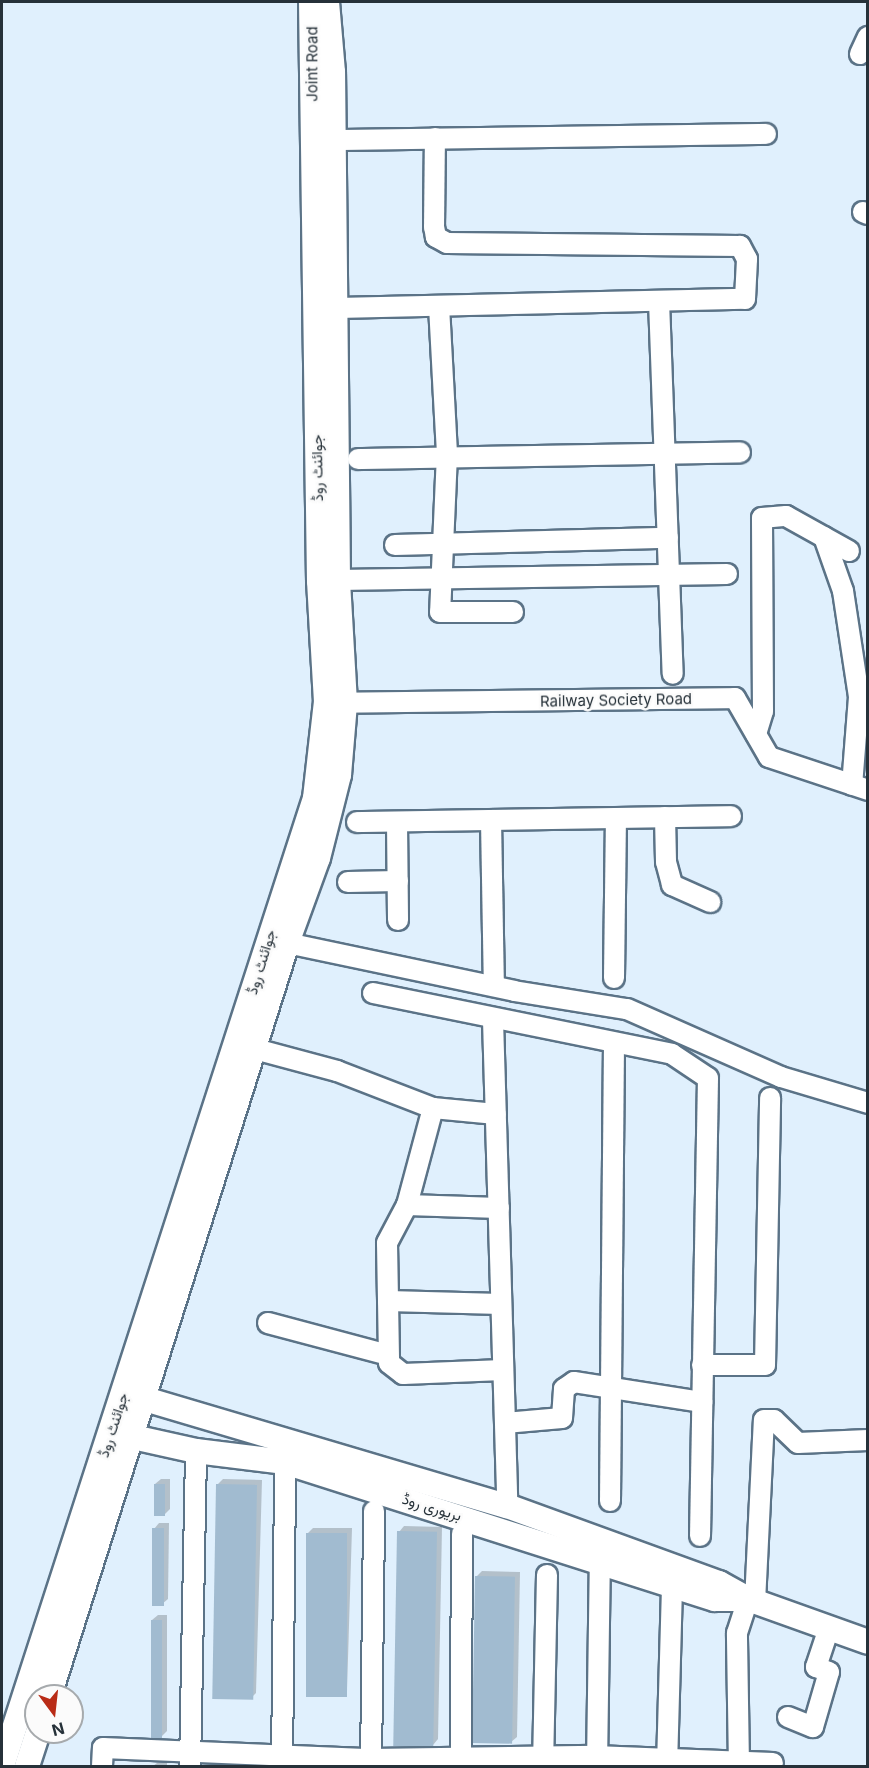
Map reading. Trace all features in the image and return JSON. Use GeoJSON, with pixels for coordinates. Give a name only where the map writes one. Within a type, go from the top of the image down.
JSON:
{"type":"FeatureCollection","features":[{"type":"Feature","properties":{"kind":"main road","name":"Joint Road"},"geometry":{"type":"LineString","coordinates":[[311,2],[327,131]]}},
{"type":"Feature","properties":{"kind":"main road","name":"Joint Road"},"geometry":{"type":"LineString","coordinates":[[327,2],[327,131]]}},
{"type":"Feature","properties":{"kind":"main road","name":"جوائنٹ روڈ"},"geometry":{"type":"LineString","coordinates":[[133,1396],[255,1049],[287,943],[334,802],[338,580],[336,308],[327,131]]}},
{"type":"Feature","properties":{"kind":"main road","name":"جوائنٹ روڈ"},"geometry":{"type":"LineString","coordinates":[[52,1684],[121,1435],[268,937],[306,834],[335,703],[319,581],[327,131]]}},
{"type":"Feature","properties":{"kind":"main road","name":"بریوری روڈ"},"geometry":{"type":"LineString","coordinates":[[133,1396],[507,1506],[719,1582],[752,1601],[867,1642]]}},
{"type":"Feature","properties":{"kind":"main road","name":"جوائنٹ روڈ"},"geometry":{"type":"LineString","coordinates":[[2,1767],[121,1435]]}},
{"type":"Feature","properties":{"kind":"main road","name":"بریوری روڈ"},"geometry":{"type":"LineString","coordinates":[[121,1435],[196,1451],[285,1462],[715,1599],[752,1601]]}},
{"type":"Feature","properties":{"kind":"main road"},"geometry":{"type":"LineString","coordinates":[[27,1767],[34,1744]]}},
{"type":"Feature","properties":{"kind":"street"},"geometry":{"type":"LineString","coordinates":[[327,131],[435,138],[766,134]]}},
{"type":"Feature","properties":{"kind":"street"},"geometry":{"type":"LineString","coordinates":[[336,308],[746,299],[744,250],[740,246],[447,243],[436,237],[434,227],[435,138]]}},
{"type":"Feature","properties":{"kind":"street"},"geometry":{"type":"LineString","coordinates":[[658,301],[662,452],[670,575],[673,674]]}},
{"type":"Feature","properties":{"kind":"street"},"geometry":{"type":"LineString","coordinates":[[439,306],[447,454],[441,544],[440,612],[513,612]]}},
{"type":"Feature","properties":{"kind":"street"},"geometry":{"type":"LineString","coordinates":[[358,459],[447,454],[740,452]]}},
{"type":"Feature","properties":{"kind":"street"},"geometry":{"type":"LineString","coordinates":[[756,734],[763,711],[762,518],[786,516],[849,551]]}},
{"type":"Feature","properties":{"kind":"street"},"geometry":{"type":"LineString","coordinates":[[824,537],[843,591],[859,697],[860,788]]}},
{"type":"Feature","properties":{"kind":"street"},"geometry":{"type":"LineString","coordinates":[[395,545],[668,538]]}},
{"type":"Feature","properties":{"kind":"street"},"geometry":{"type":"LineString","coordinates":[[338,580],[727,574]]}},
{"type":"Feature","properties":{"kind":"street","name":"Railway Society Road"},"geometry":{"type":"LineString","coordinates":[[335,703],[735,698],[769,757],[860,788]]}},
{"type":"Feature","properties":{"kind":"street"},"geometry":{"type":"LineString","coordinates":[[357,822],[731,816]]}},
{"type":"Feature","properties":{"kind":"street"},"geometry":{"type":"LineString","coordinates":[[665,817],[666,861],[672,885],[710,902]]}},
{"type":"Feature","properties":{"kind":"street"},"geometry":{"type":"LineString","coordinates":[[614,978],[616,818]]}},
{"type":"Feature","properties":{"kind":"street"},"geometry":{"type":"LineString","coordinates":[[491,820],[494,986]]}},
{"type":"Feature","properties":{"kind":"street"},"geometry":{"type":"LineString","coordinates":[[397,822],[398,920]]}},
{"type":"Feature","properties":{"kind":"street"},"geometry":{"type":"LineString","coordinates":[[348,882],[398,881]]}},
{"type":"Feature","properties":{"kind":"street"},"geometry":{"type":"LineString","coordinates":[[287,943],[494,986],[627,1009],[782,1077],[867,1103]]}},
{"type":"Feature","properties":{"kind":"street"},"geometry":{"type":"LineString","coordinates":[[372,993],[614,1045],[672,1054],[708,1078],[700,1536]]}},
{"type":"Feature","properties":{"kind":"street"},"geometry":{"type":"LineString","coordinates":[[494,1020],[507,1506]]}},
{"type":"Feature","properties":{"kind":"street"},"geometry":{"type":"LineString","coordinates":[[610,1501],[609,1385],[614,1045]]}},
{"type":"Feature","properties":{"kind":"street"},"geometry":{"type":"LineString","coordinates":[[255,1049],[337,1071],[434,1108],[496,1114]]}},
{"type":"Feature","properties":{"kind":"street"},"geometry":{"type":"LineString","coordinates":[[702,1365],[765,1365],[770,1098]]}},
{"type":"Feature","properties":{"kind":"street"},"geometry":{"type":"LineString","coordinates":[[434,1108],[407,1204],[387,1243],[388,1355],[394,1370],[403,1374],[503,1370]]}},
{"type":"Feature","properties":{"kind":"street"},"geometry":{"type":"LineString","coordinates":[[407,1204],[499,1208]]}},
{"type":"Feature","properties":{"kind":"street"},"geometry":{"type":"LineString","coordinates":[[388,1301],[501,1304]]}},
{"type":"Feature","properties":{"kind":"street"},"geometry":{"type":"LineString","coordinates":[[268,1323],[388,1355]]}},
{"type":"Feature","properties":{"kind":"street"},"geometry":{"type":"LineString","coordinates":[[505,1423],[562,1418],[567,1384],[609,1385],[702,1402]]}},
{"type":"Feature","properties":{"kind":"street"},"geometry":{"type":"LineString","coordinates":[[739,1765],[737,1633],[752,1601],[764,1420],[774,1420],[798,1443],[867,1440]]}},
{"type":"Feature","properties":{"kind":"street"},"geometry":{"type":"LineString","coordinates":[[190,1760],[196,1451]]}},
{"type":"Feature","properties":{"kind":"street"},"geometry":{"type":"LineString","coordinates":[[282,1761],[285,1462]]}},
{"type":"Feature","properties":{"kind":"street"},"geometry":{"type":"LineString","coordinates":[[371,1763],[374,1511]]}},
{"type":"Feature","properties":{"kind":"street"},"geometry":{"type":"LineString","coordinates":[[461,1762],[462,1534]]}},
{"type":"Feature","properties":{"kind":"street"},"geometry":{"type":"LineString","coordinates":[[597,1761],[600,1561]]}},
{"type":"Feature","properties":{"kind":"street"},"geometry":{"type":"LineString","coordinates":[[544,1761],[547,1575]]}},
{"type":"Feature","properties":{"kind":"street"},"geometry":{"type":"LineString","coordinates":[[667,1763],[672,1586]]}},
{"type":"Feature","properties":{"kind":"street"},"geometry":{"type":"LineString","coordinates":[[788,1718],[813,1727],[829,1672],[816,1667],[829,1628]]}},
{"type":"Feature","properties":{"kind":"street"},"geometry":{"type":"LineString","coordinates":[[102,1767],[103,1748],[190,1760],[371,1763],[597,1761],[739,1765],[773,1763]]}},
{"type":"Feature","properties":{"kind":"building"},"geometry":{"type":"Polygon","coordinates":[[[154,1484],[165,1484],[165,1516],[154,1516],[154,1484]]]}},
{"type":"Feature","properties":{"kind":"building"},"geometry":{"type":"Polygon","coordinates":[[[216,1484],[257,1485],[253,1700],[212,1699],[216,1484]]]}},
{"type":"Feature","properties":{"kind":"building"},"geometry":{"type":"Polygon","coordinates":[[[152,1528],[164,1528],[164,1606],[152,1606],[152,1528]]]}},
{"type":"Feature","properties":{"kind":"building"},"geometry":{"type":"Polygon","coordinates":[[[397,1531],[437,1532],[433,1747],[393,1746],[397,1531]]]}},
{"type":"Feature","properties":{"kind":"building"},"geometry":{"type":"Polygon","coordinates":[[[306,1533],[347,1533],[347,1697],[306,1697],[306,1533]]]}},
{"type":"Feature","properties":{"kind":"building"},"geometry":{"type":"Polygon","coordinates":[[[475,1576],[515,1577],[512,1744],[472,1743],[475,1576]]]}},
{"type":"Feature","properties":{"kind":"building"},"geometry":{"type":"Polygon","coordinates":[[[151,1620],[162,1620],[162,1738],[151,1738],[151,1620]]]}}]}
